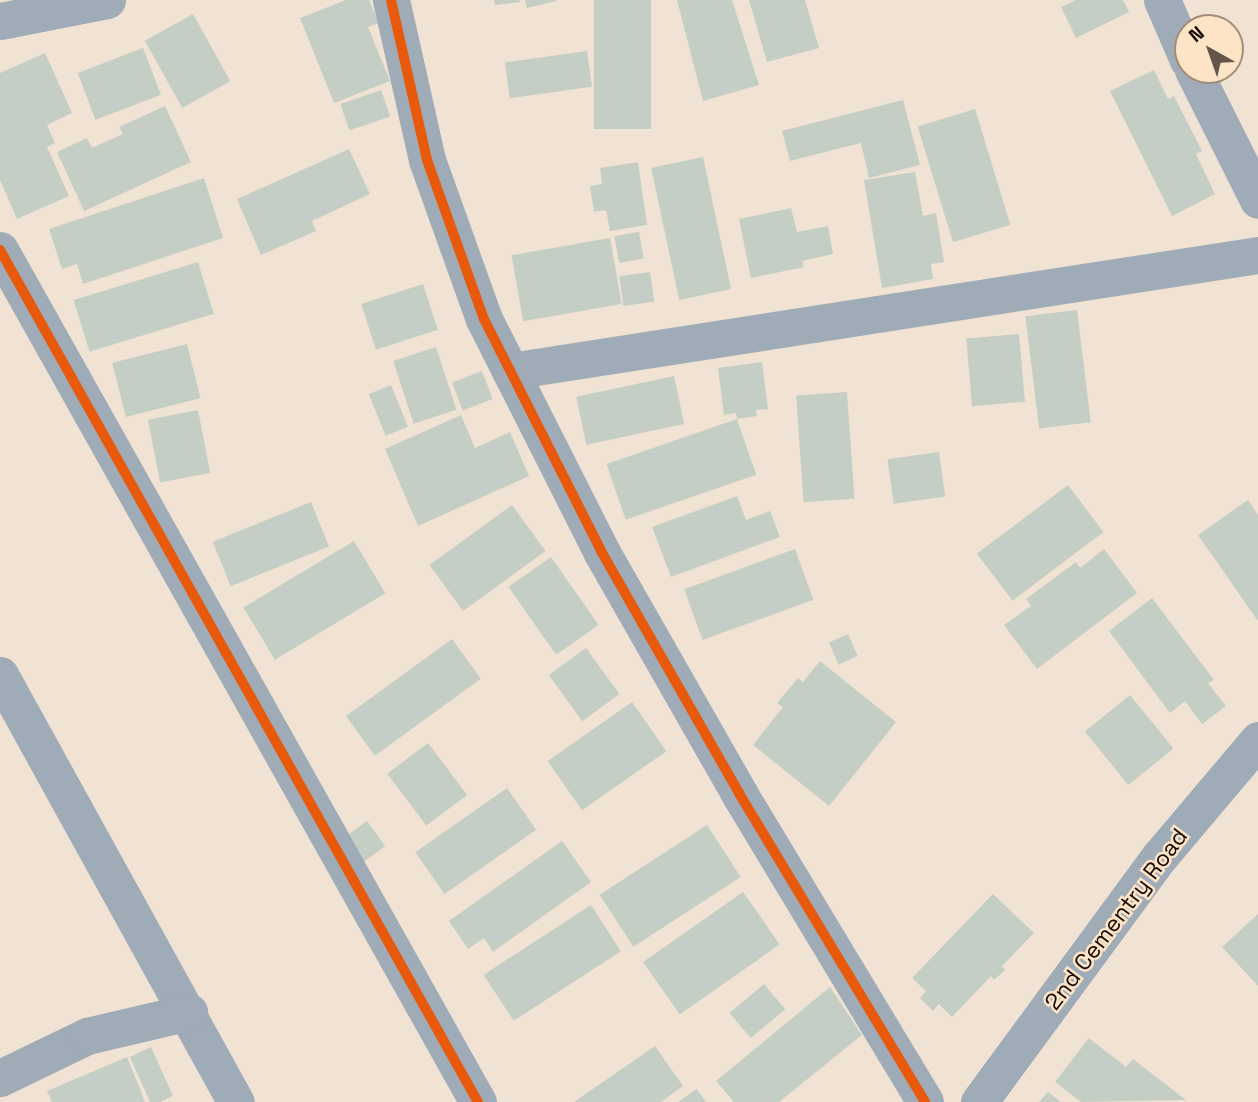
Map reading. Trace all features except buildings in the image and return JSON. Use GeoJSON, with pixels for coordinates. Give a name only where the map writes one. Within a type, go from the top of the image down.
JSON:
{"type":"FeatureCollection","features":[{"type":"Feature","properties":{"kind":"street"},"geometry":{"type":"LineString","coordinates":[[0,21],[107,0]]}},
{"type":"Feature","properties":{"kind":"street"},"geometry":{"type":"LineString","coordinates":[[391,0],[427,160],[484,319],[601,551],[747,807],[925,1102]]}},
{"type":"Feature","properties":{"kind":"street"},"geometry":{"type":"LineString","coordinates":[[1162,0],[1174,28]]}},
{"type":"Feature","properties":{"kind":"street"},"geometry":{"type":"LineString","coordinates":[[1200,84],[1258,200]]}},
{"type":"Feature","properties":{"kind":"street"},"geometry":{"type":"LineString","coordinates":[[0,250],[478,1102]]}},
{"type":"Feature","properties":{"kind":"street"},"geometry":{"type":"LineString","coordinates":[[510,372],[1258,256]]}},
{"type":"Feature","properties":{"kind":"street"},"geometry":{"type":"LineString","coordinates":[[0,676],[189,1012],[236,1102]]}},
{"type":"Feature","properties":{"kind":"street","name":"2nd Cementry Road"},"geometry":{"type":"LineString","coordinates":[[979,1102],[1160,856],[1258,740]]}},
{"type":"Feature","properties":{"kind":"street"},"geometry":{"type":"LineString","coordinates":[[0,1078],[88,1036],[189,1012]]}},
{"type":"Feature","properties":{"kind":"cycle path"},"geometry":{"type":"LineString","coordinates":[[391,0],[427,160],[484,319],[601,551],[740,795],[925,1102]]}},
{"type":"Feature","properties":{"kind":"cycle path"},"geometry":{"type":"LineString","coordinates":[[0,250],[478,1102]]}}]}
